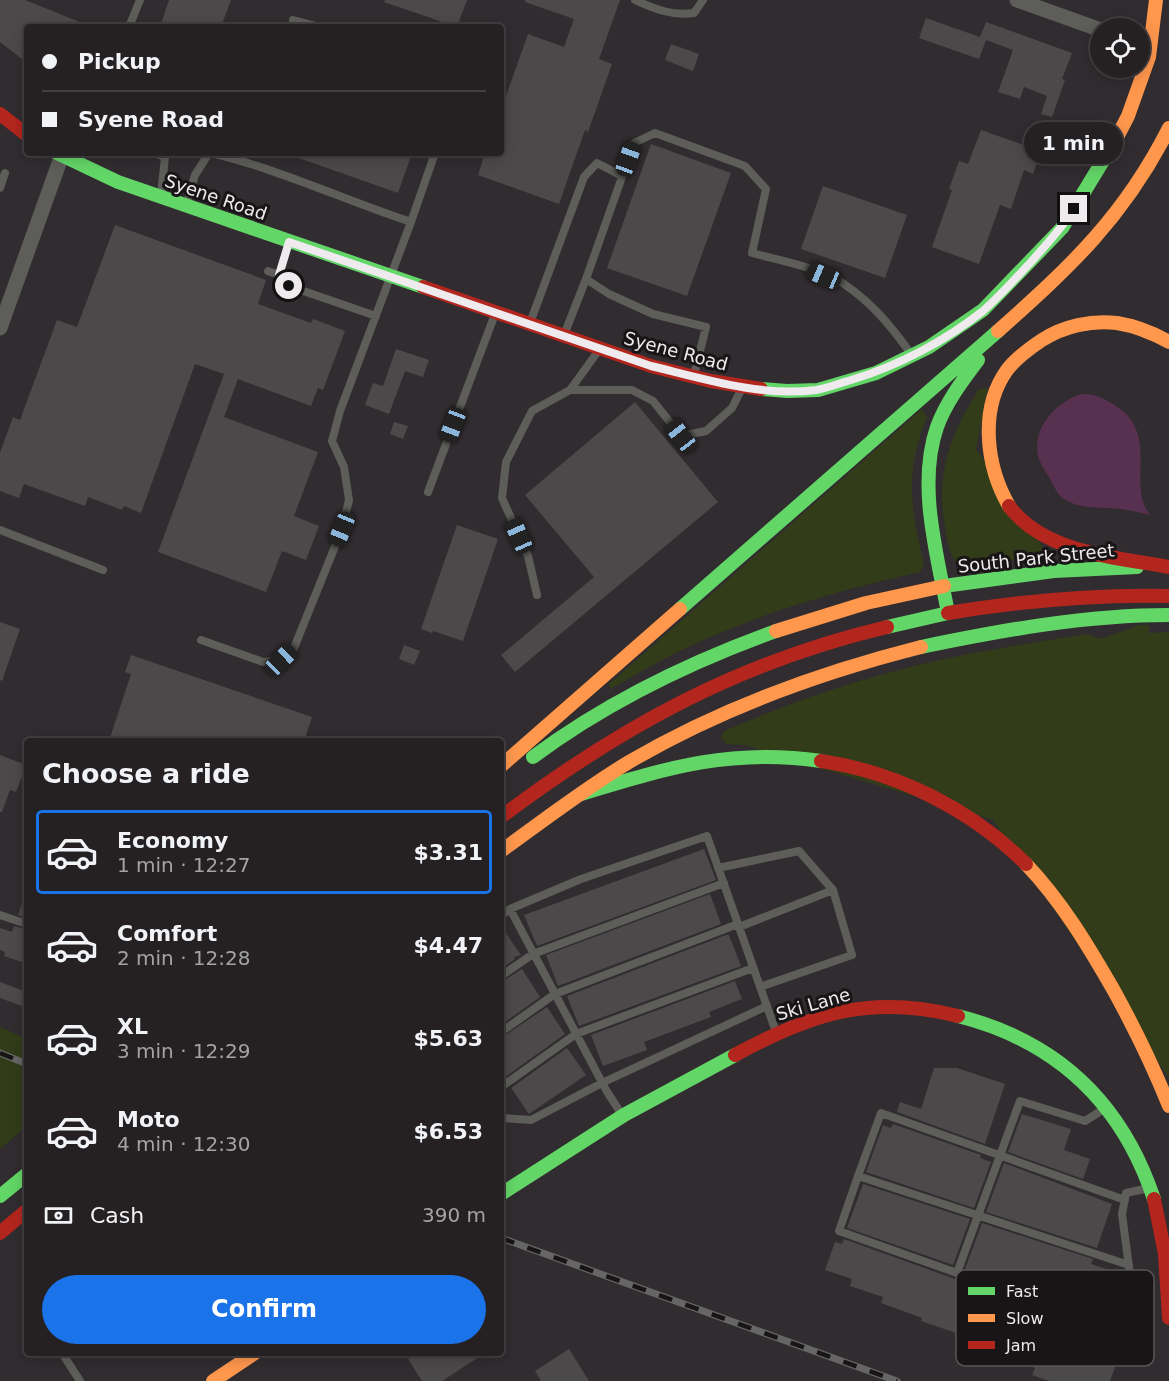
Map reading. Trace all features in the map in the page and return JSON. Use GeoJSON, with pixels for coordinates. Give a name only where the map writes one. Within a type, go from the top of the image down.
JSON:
{"type":"FeatureCollection","features":[{"type":"Feature","properties":{"kind":"main road","name":"Syene Road"},"geometry":{"type":"LineString","coordinates":[[1150,25],[1156,0]]}},
{"type":"Feature","properties":{"kind":"main road","name":"Syene Road"},"geometry":{"type":"LineString","coordinates":[[65,156],[118,182],[651,366],[743,387],[787,391],[818,390],[876,373],[929,347],[983,310],[1062,228],[1098,171],[1128,116],[1137,78]]}},
{"type":"Feature","properties":{"kind":"main road"},"geometry":{"type":"LineString","coordinates":[[0,114],[24,133]]}},
{"type":"Feature","properties":{"kind":"main road"},"geometry":{"type":"LineString","coordinates":[[505,771],[573,701],[1066,271],[1104,230],[1130,194],[1169,128]]}},
{"type":"Feature","properties":{"kind":"main road"},"geometry":{"type":"LineString","coordinates":[[948,613],[929,493],[930,459],[938,426],[963,381],[1008,321]]}},
{"type":"Feature","properties":{"kind":"main road"},"geometry":{"type":"LineString","coordinates":[[1169,342],[1153,333],[1134,327],[1091,322],[1071,325],[1048,335],[1017,359],[1005,375],[991,412],[989,432],[990,462],[1001,497],[1019,519],[1045,538],[1071,547],[1169,568]]}},
{"type":"Feature","properties":{"kind":"main road","name":"South Park Street"},"geometry":{"type":"LineString","coordinates":[[505,771],[610,706],[690,664],[762,635],[834,612],[889,596],[1054,571],[1127,567],[1169,568]]}},
{"type":"Feature","properties":{"kind":"main road"},"geometry":{"type":"LineString","coordinates":[[504,815],[549,780],[617,737],[715,686],[768,662],[847,636],[948,613],[1014,602],[1097,595],[1169,596]]}},
{"type":"Feature","properties":{"kind":"main road"},"geometry":{"type":"LineString","coordinates":[[504,849],[629,763],[715,718],[780,689],[849,666],[930,644],[1104,616],[1169,615]]}},
{"type":"Feature","properties":{"kind":"main road"},"geometry":{"type":"LineString","coordinates":[[581,794],[650,773],[708,760],[752,756],[788,757],[850,767],[909,785],[943,801],[1010,849],[1050,891],[1093,954],[1143,1043],[1169,1106]]}},
{"type":"Feature","properties":{"kind":"main road","name":"Ski Lane"},"geometry":{"type":"LineString","coordinates":[[504,1192],[622,1116],[776,1033],[833,1013],[855,1009],[907,1007],[943,1011],[1002,1030],[1049,1055],[1069,1069],[1105,1108],[1125,1136],[1147,1181],[1163,1233],[1169,1318]]}},
{"type":"Feature","properties":{"kind":"main road"},"geometry":{"type":"LineString","coordinates":[[0,1196],[24,1176]]}},
{"type":"Feature","properties":{"kind":"main road"},"geometry":{"type":"LineString","coordinates":[[0,1233],[24,1213]]}},
{"type":"Feature","properties":{"kind":"main road"},"geometry":{"type":"LineString","coordinates":[[213,1381],[250,1356]]}},
{"type":"Feature","properties":{"kind":"street"},"geometry":{"type":"LineString","coordinates":[[1017,0],[1090,26]]}},
{"type":"Feature","properties":{"kind":"street"},"geometry":{"type":"LineString","coordinates":[[0,328],[3,308],[60,156]]}},
{"type":"Feature","properties":{"kind":"lane"},"geometry":{"type":"LineString","coordinates":[[130,24],[140,0]]}},
{"type":"Feature","properties":{"kind":"lane"},"geometry":{"type":"LineString","coordinates":[[635,0],[662,11],[681,15],[694,13],[703,0]]}},
{"type":"Feature","properties":{"kind":"lane"},"geometry":{"type":"LineString","coordinates":[[293,20],[308,24]]}},
{"type":"Feature","properties":{"kind":"lane"},"geometry":{"type":"LineString","coordinates":[[564,336],[634,143],[655,133],[745,166],[766,189],[752,254],[806,268],[843,283],[878,312],[912,355]]}},
{"type":"Feature","properties":{"kind":"lane"},"geometry":{"type":"LineString","coordinates":[[161,197],[165,157],[162,156]]}},
{"type":"Feature","properties":{"kind":"lane"},"geometry":{"type":"LineString","coordinates":[[186,206],[195,176],[208,156]]}},
{"type":"Feature","properties":{"kind":"lane"},"geometry":{"type":"LineString","coordinates":[[223,156],[244,161],[411,222]]}},
{"type":"Feature","properties":{"kind":"lane"},"geometry":{"type":"LineString","coordinates":[[201,640],[263,662],[281,660],[294,648],[342,529],[349,500],[344,467],[332,441],[340,411],[434,156]]}},
{"type":"Feature","properties":{"kind":"lane"},"geometry":{"type":"LineString","coordinates":[[530,325],[584,177],[597,164],[622,176]]}},
{"type":"Feature","properties":{"kind":"lane"},"geometry":{"type":"LineString","coordinates":[[0,188],[5,173]]}},
{"type":"Feature","properties":{"kind":"lane"},"geometry":{"type":"LineString","coordinates":[[279,275],[289,242]]}},
{"type":"Feature","properties":{"kind":"lane"},"geometry":{"type":"LineString","coordinates":[[268,271],[279,275],[289,286],[376,316]]}},
{"type":"Feature","properties":{"kind":"lane"},"geometry":{"type":"LineString","coordinates":[[586,279],[609,294],[653,315],[706,327],[694,377]]}},
{"type":"Feature","properties":{"kind":"lane"},"geometry":{"type":"LineString","coordinates":[[428,492],[495,313]]}},
{"type":"Feature","properties":{"kind":"lane"},"geometry":{"type":"LineString","coordinates":[[537,595],[528,556],[502,498],[506,462],[532,411],[570,390],[599,348]]}},
{"type":"Feature","properties":{"kind":"lane"},"geometry":{"type":"LineString","coordinates":[[570,390],[632,390],[653,401],[681,436],[706,431],[732,408],[743,387]]}},
{"type":"Feature","properties":{"kind":"lane"},"geometry":{"type":"LineString","coordinates":[[0,530],[103,570]]}},
{"type":"Feature","properties":{"kind":"lane"},"geometry":{"type":"LineString","coordinates":[[504,914],[581,879],[707,837],[776,1033]]}},
{"type":"Feature","properties":{"kind":"lane"},"geometry":{"type":"LineString","coordinates":[[718,868],[799,851],[833,890],[852,955],[760,987]]}},
{"type":"Feature","properties":{"kind":"lane"},"geometry":{"type":"LineString","coordinates":[[504,974],[533,954],[724,883]]}},
{"type":"Feature","properties":{"kind":"lane"},"geometry":{"type":"LineString","coordinates":[[504,1030],[555,994],[833,890]]}},
{"type":"Feature","properties":{"kind":"lane"},"geometry":{"type":"LineString","coordinates":[[510,909],[602,1083],[622,1116]]}},
{"type":"Feature","properties":{"kind":"lane"},"geometry":{"type":"LineString","coordinates":[[0,915],[24,923]]}},
{"type":"Feature","properties":{"kind":"lane"},"geometry":{"type":"LineString","coordinates":[[504,1085],[576,1034],[753,968]]}},
{"type":"Feature","properties":{"kind":"lane"},"geometry":{"type":"LineString","coordinates":[[504,1118],[531,1120],[602,1083],[767,1006]]}},
{"type":"Feature","properties":{"kind":"lane"},"geometry":{"type":"LineString","coordinates":[[958,1270],[1020,1101],[1085,1121],[1105,1108]]}},
{"type":"Feature","properties":{"kind":"lane"},"geometry":{"type":"LineString","coordinates":[[956,1273],[839,1231],[881,1113],[1125,1200]]}},
{"type":"Feature","properties":{"kind":"lane"},"geometry":{"type":"LineString","coordinates":[[858,1176],[1129,1265]]}},
{"type":"Feature","properties":{"kind":"lane"},"geometry":{"type":"LineString","coordinates":[[1130,1270],[1122,1214],[1126,1193],[1147,1181]]}},
{"type":"Feature","properties":{"kind":"lane"},"geometry":{"type":"LineString","coordinates":[[64,1356],[80,1381]]}},
{"type":"Feature","properties":{"kind":"green space"},"geometry":{"type":"Polygon","coordinates":[[[988,388],[976,449],[1047,553],[1045,557],[958,566],[950,552],[942,508],[944,472],[960,422],[979,389],[988,388]]]}},
{"type":"Feature","properties":{"kind":"green space"},"geometry":{"type":"Polygon","coordinates":[[[922,409],[927,417],[915,456],[912,490],[913,508],[924,564],[920,572],[815,599],[764,616],[686,648],[610,689],[609,684],[922,409]]]}},
{"type":"Feature","properties":{"kind":"green space"},"geometry":{"type":"Polygon","coordinates":[[[1139,625],[1149,625],[1149,633],[1169,632],[1169,1078],[993,820],[744,745],[726,744],[721,737],[724,731],[769,712],[886,673],[954,657],[1086,634],[1101,639],[1139,625]]]}},
{"type":"Feature","properties":{"kind":"green space"},"geometry":{"type":"Polygon","coordinates":[[[0,1027],[24,1038],[24,1129],[0,1149],[0,1027]]]}},
{"type":"Feature","properties":{"kind":"shaded area"},"geometry":{"type":"Polygon","coordinates":[[[1081,394],[1097,396],[1111,403],[1127,415],[1136,428],[1140,442],[1143,502],[1150,515],[1071,503],[1059,495],[1055,489],[1038,456],[1039,436],[1042,426],[1055,410],[1081,394]]]}},
{"type":"Feature","properties":{"kind":"building"},"geometry":{"type":"Polygon","coordinates":[[[0,0],[25,0],[85,24],[24,24],[24,61],[0,42],[0,0]]]}},
{"type":"Feature","properties":{"kind":"building"},"geometry":{"type":"Polygon","coordinates":[[[169,0],[231,0],[222,24],[161,24],[169,0]]]}},
{"type":"Feature","properties":{"kind":"building"},"geometry":{"type":"Polygon","coordinates":[[[385,0],[467,0],[458,24],[448,24],[384,2],[385,0]]]}},
{"type":"Feature","properties":{"kind":"building"},"geometry":{"type":"Polygon","coordinates":[[[525,0],[620,0],[599,59],[612,64],[588,132],[585,130],[559,204],[478,175],[484,156],[504,156],[504,102],[528,34],[564,47],[574,19],[525,2],[525,0]]]}},
{"type":"Feature","properties":{"kind":"building"},"geometry":{"type":"Polygon","coordinates":[[[926,18],[980,37],[986,22],[1072,53],[1052,117],[1041,114],[1047,96],[1024,87],[1020,99],[998,92],[1013,50],[986,40],[979,59],[919,38],[926,18]]]}},
{"type":"Feature","properties":{"kind":"building"},"geometry":{"type":"Polygon","coordinates":[[[671,44],[699,54],[693,71],[665,60],[671,44]]]}},
{"type":"Feature","properties":{"kind":"building"},"geometry":{"type":"Polygon","coordinates":[[[981,130],[1041,151],[1033,174],[1024,170],[1011,209],[1000,205],[979,264],[932,247],[952,190],[949,189],[959,161],[968,164],[981,130]]]}},
{"type":"Feature","properties":{"kind":"building"},"geometry":{"type":"Polygon","coordinates":[[[651,144],[731,173],[687,296],[607,268],[651,144]]]}},
{"type":"Feature","properties":{"kind":"building"},"geometry":{"type":"Polygon","coordinates":[[[293,156],[411,156],[398,193],[293,156]]]}},
{"type":"Feature","properties":{"kind":"building"},"geometry":{"type":"Polygon","coordinates":[[[823,186],[907,215],[885,278],[801,249],[823,186]]]}},
{"type":"Feature","properties":{"kind":"building"},"geometry":{"type":"Polygon","coordinates":[[[115,225],[266,280],[258,304],[311,323],[313,319],[345,331],[323,390],[318,388],[311,406],[238,379],[224,417],[318,452],[294,516],[319,526],[306,560],[282,551],[266,592],[158,552],[224,374],[195,364],[141,513],[124,506],[122,510],[88,497],[85,506],[24,484],[19,498],[0,491],[0,453],[13,417],[20,420],[57,320],[77,327],[115,225]]]}},
{"type":"Feature","properties":{"kind":"building"},"geometry":{"type":"Polygon","coordinates":[[[396,349],[429,360],[423,377],[405,371],[389,414],[365,405],[373,383],[383,386],[396,349]]]}},
{"type":"Feature","properties":{"kind":"building"},"geometry":{"type":"Polygon","coordinates":[[[635,402],[718,502],[515,672],[501,655],[594,577],[525,495],[635,402]]]}},
{"type":"Feature","properties":{"kind":"building"},"geometry":{"type":"Polygon","coordinates":[[[394,422],[408,426],[403,439],[390,434],[394,422]]]}},
{"type":"Feature","properties":{"kind":"building"},"geometry":{"type":"Polygon","coordinates":[[[457,525],[498,539],[463,641],[421,629],[457,525]]]}},
{"type":"Feature","properties":{"kind":"building"},"geometry":{"type":"Polygon","coordinates":[[[0,622],[20,629],[2,681],[0,680],[0,622]]]}},
{"type":"Feature","properties":{"kind":"building"},"geometry":{"type":"Polygon","coordinates":[[[404,645],[420,651],[414,665],[399,659],[404,645]]]}},
{"type":"Feature","properties":{"kind":"building"},"geometry":{"type":"Polygon","coordinates":[[[131,655],[312,717],[305,738],[110,738],[131,674],[125,672],[131,655]]]}},
{"type":"Feature","properties":{"kind":"building"},"geometry":{"type":"Polygon","coordinates":[[[0,755],[24,764],[24,770],[16,792],[10,790],[2,812],[0,812],[0,755]]]}},
{"type":"Feature","properties":{"kind":"building"},"geometry":{"type":"Polygon","coordinates":[[[704,849],[716,880],[537,946],[524,915],[704,849]]]}},
{"type":"Feature","properties":{"kind":"building"},"geometry":{"type":"Polygon","coordinates":[[[710,894],[721,924],[558,986],[546,955],[710,894]]]}},
{"type":"Feature","properties":{"kind":"building"},"geometry":{"type":"Polygon","coordinates":[[[24,898],[24,917],[18,915],[24,898]]]}},
{"type":"Feature","properties":{"kind":"building"},"geometry":{"type":"Polygon","coordinates":[[[14,926],[24,929],[24,963],[4,956],[5,952],[0,950],[0,928],[12,932],[14,926]]]}},
{"type":"Feature","properties":{"kind":"building"},"geometry":{"type":"Polygon","coordinates":[[[504,930],[521,955],[514,957],[515,959],[504,967],[504,930]]]}},
{"type":"Feature","properties":{"kind":"building"},"geometry":{"type":"Polygon","coordinates":[[[729,935],[741,966],[579,1026],[567,996],[729,935]]]}},
{"type":"Feature","properties":{"kind":"building"},"geometry":{"type":"Polygon","coordinates":[[[522,969],[540,997],[504,1023],[504,980],[522,969]]]}},
{"type":"Feature","properties":{"kind":"building"},"geometry":{"type":"Polygon","coordinates":[[[735,981],[742,999],[709,1012],[711,1017],[644,1042],[647,1050],[603,1066],[591,1035],[735,981]]]}},
{"type":"Feature","properties":{"kind":"building"},"geometry":{"type":"Polygon","coordinates":[[[0,982],[24,991],[24,1007],[0,998],[0,982]]]}},
{"type":"Feature","properties":{"kind":"building"},"geometry":{"type":"Polygon","coordinates":[[[547,1007],[565,1034],[504,1078],[504,1036],[547,1007]]]}},
{"type":"Feature","properties":{"kind":"building"},"geometry":{"type":"Polygon","coordinates":[[[567,1048],[586,1075],[529,1114],[511,1088],[567,1048]]]}},
{"type":"Feature","properties":{"kind":"building"},"geometry":{"type":"Polygon","coordinates":[[[934,1068],[957,1068],[1005,1084],[985,1144],[897,1112],[900,1102],[921,1109],[934,1068]]]}},
{"type":"Feature","properties":{"kind":"building"},"geometry":{"type":"Polygon","coordinates":[[[1022,1114],[1071,1129],[1064,1150],[1090,1159],[1083,1179],[1008,1152],[1022,1114]]]}},
{"type":"Feature","properties":{"kind":"building"},"geometry":{"type":"Polygon","coordinates":[[[893,1124],[981,1155],[980,1158],[991,1162],[974,1208],[866,1172],[883,1125],[891,1128],[893,1124]]]}},
{"type":"Feature","properties":{"kind":"building"},"geometry":{"type":"Polygon","coordinates":[[[1004,1163],[1112,1204],[1097,1248],[986,1212],[1004,1163]]]}},
{"type":"Feature","properties":{"kind":"building"},"geometry":{"type":"Polygon","coordinates":[[[863,1184],[970,1219],[953,1265],[847,1228],[863,1184]]]}},
{"type":"Feature","properties":{"kind":"building"},"geometry":{"type":"Polygon","coordinates":[[[982,1223],[1093,1259],[1091,1264],[1109,1270],[968,1270],[965,1269],[982,1223]]]}},
{"type":"Feature","properties":{"kind":"building"},"geometry":{"type":"Polygon","coordinates":[[[844,1239],[956,1279],[956,1333],[921,1321],[922,1318],[881,1303],[883,1297],[850,1286],[852,1279],[825,1270],[835,1242],[842,1244],[844,1239]]]}},
{"type":"Feature","properties":{"kind":"building"},"geometry":{"type":"Polygon","coordinates":[[[569,1349],[589,1381],[541,1381],[535,1371],[569,1349]]]}},
{"type":"Feature","properties":{"kind":"building"},"geometry":{"type":"Polygon","coordinates":[[[413,1356],[480,1356],[442,1381],[422,1381],[408,1359],[413,1356]]]}},
{"type":"Feature","properties":{"kind":"building"},"geometry":{"type":"Polygon","coordinates":[[[1029,1366],[1115,1366],[1110,1381],[1049,1381],[1032,1375],[1035,1368],[1029,1366]]]}},
{"type":"Feature","properties":{"kind":"railway"},"geometry":{"type":"LineString","coordinates":[[0,1053],[24,1063]]}},
{"type":"Feature","properties":{"kind":"railway"},"geometry":{"type":"LineString","coordinates":[[504,1239],[897,1381]]}},
{"type":"Feature","properties":{"kind":"traffic: fast"},"geometry":{"type":"LineString","coordinates":[[761,389],[818,390],[876,373],[929,347],[983,310],[1062,228],[1115,141]]}},
{"type":"Feature","properties":{"kind":"traffic: fast"},"geometry":{"type":"LineString","coordinates":[[63,156],[118,182],[423,287]]}},
{"type":"Feature","properties":{"kind":"traffic: fast"},"geometry":{"type":"LineString","coordinates":[[680,609],[998,331]]}},
{"type":"Feature","properties":{"kind":"traffic: fast"},"geometry":{"type":"LineString","coordinates":[[887,627],[948,613],[931,520],[929,496],[931,449],[945,409],[978,360]]}},
{"type":"Feature","properties":{"kind":"traffic: fast"},"geometry":{"type":"LineString","coordinates":[[944,586],[1054,571],[1137,567]]}},
{"type":"Feature","properties":{"kind":"traffic: fast"},"geometry":{"type":"LineString","coordinates":[[921,647],[1045,625],[1107,618],[1169,615]]}},
{"type":"Feature","properties":{"kind":"traffic: fast"},"geometry":{"type":"LineString","coordinates":[[533,757],[590,718],[650,685],[712,656],[776,631]]}},
{"type":"Feature","properties":{"kind":"traffic: fast"},"geometry":{"type":"LineString","coordinates":[[581,794],[671,769],[728,759],[757,757],[821,761]]}},
{"type":"Feature","properties":{"kind":"traffic: fast"},"geometry":{"type":"LineString","coordinates":[[958,1016],[994,1027],[1026,1042],[1055,1060],[1081,1081],[1124,1133],[1154,1199]]}},
{"type":"Feature","properties":{"kind":"traffic: fast"},"geometry":{"type":"LineString","coordinates":[[504,1192],[624,1115],[735,1055]]}},
{"type":"Feature","properties":{"kind":"traffic: fast"},"geometry":{"type":"LineString","coordinates":[[0,1196],[24,1176]]}},
{"type":"Feature","properties":{"kind":"traffic: slow"},"geometry":{"type":"LineString","coordinates":[[1115,141],[1128,116],[1149,57],[1156,0]]}},
{"type":"Feature","properties":{"kind":"traffic: slow"},"geometry":{"type":"LineString","coordinates":[[998,331],[1072,262],[1094,238],[1134,188],[1169,128]]}},
{"type":"Feature","properties":{"kind":"traffic: slow"},"geometry":{"type":"LineString","coordinates":[[1009,506],[1001,490],[991,456],[989,420],[998,385],[1015,361],[1050,335],[1088,323],[1124,324],[1144,330],[1169,342]]}},
{"type":"Feature","properties":{"kind":"traffic: slow"},"geometry":{"type":"LineString","coordinates":[[776,631],[866,603],[944,586]]}},
{"type":"Feature","properties":{"kind":"traffic: slow"},"geometry":{"type":"LineString","coordinates":[[504,763],[680,609]]}},
{"type":"Feature","properties":{"kind":"traffic: slow"},"geometry":{"type":"LineString","coordinates":[[504,849],[612,772],[699,725],[771,694],[845,668],[921,647]]}},
{"type":"Feature","properties":{"kind":"traffic: slow"},"geometry":{"type":"LineString","coordinates":[[1026,864],[1062,908],[1103,972],[1136,1032],[1169,1106]]}},
{"type":"Feature","properties":{"kind":"traffic: slow"},"geometry":{"type":"LineString","coordinates":[[213,1381],[250,1356]]}},
{"type":"Feature","properties":{"kind":"traffic: jam"},"geometry":{"type":"LineString","coordinates":[[0,114],[24,133]]}},
{"type":"Feature","properties":{"kind":"traffic: jam"},"geometry":{"type":"LineString","coordinates":[[423,287],[651,366],[711,381],[761,389]]}},
{"type":"Feature","properties":{"kind":"traffic: jam"},"geometry":{"type":"LineString","coordinates":[[1009,506],[1024,522],[1041,534],[1061,543],[1104,556],[1169,567]]}},
{"type":"Feature","properties":{"kind":"traffic: jam"},"geometry":{"type":"LineString","coordinates":[[948,613],[1058,599],[1169,596]]}},
{"type":"Feature","properties":{"kind":"traffic: jam"},"geometry":{"type":"LineString","coordinates":[[504,815],[592,754],[684,701],[781,659],[833,641],[887,627]]}},
{"type":"Feature","properties":{"kind":"traffic: jam"},"geometry":{"type":"LineString","coordinates":[[821,761],[878,774],[932,796],[982,827],[1026,864]]}},
{"type":"Feature","properties":{"kind":"traffic: jam"},"geometry":{"type":"LineString","coordinates":[[735,1055],[790,1028],[816,1018],[843,1012],[897,1007],[958,1016]]}},
{"type":"Feature","properties":{"kind":"traffic: jam"},"geometry":{"type":"LineString","coordinates":[[1154,1199],[1165,1254],[1169,1318]]}},
{"type":"Feature","properties":{"kind":"traffic: jam"},"geometry":{"type":"LineString","coordinates":[[0,1233],[24,1213]]}},
{"type":"Feature","properties":{"kind":"route"},"geometry":{"type":"LineString","coordinates":[[289,286],[279,275],[289,242],[651,366],[750,388],[787,391],[818,390],[876,373],[929,347],[983,310],[1062,228],[1074,209]]}}]}
